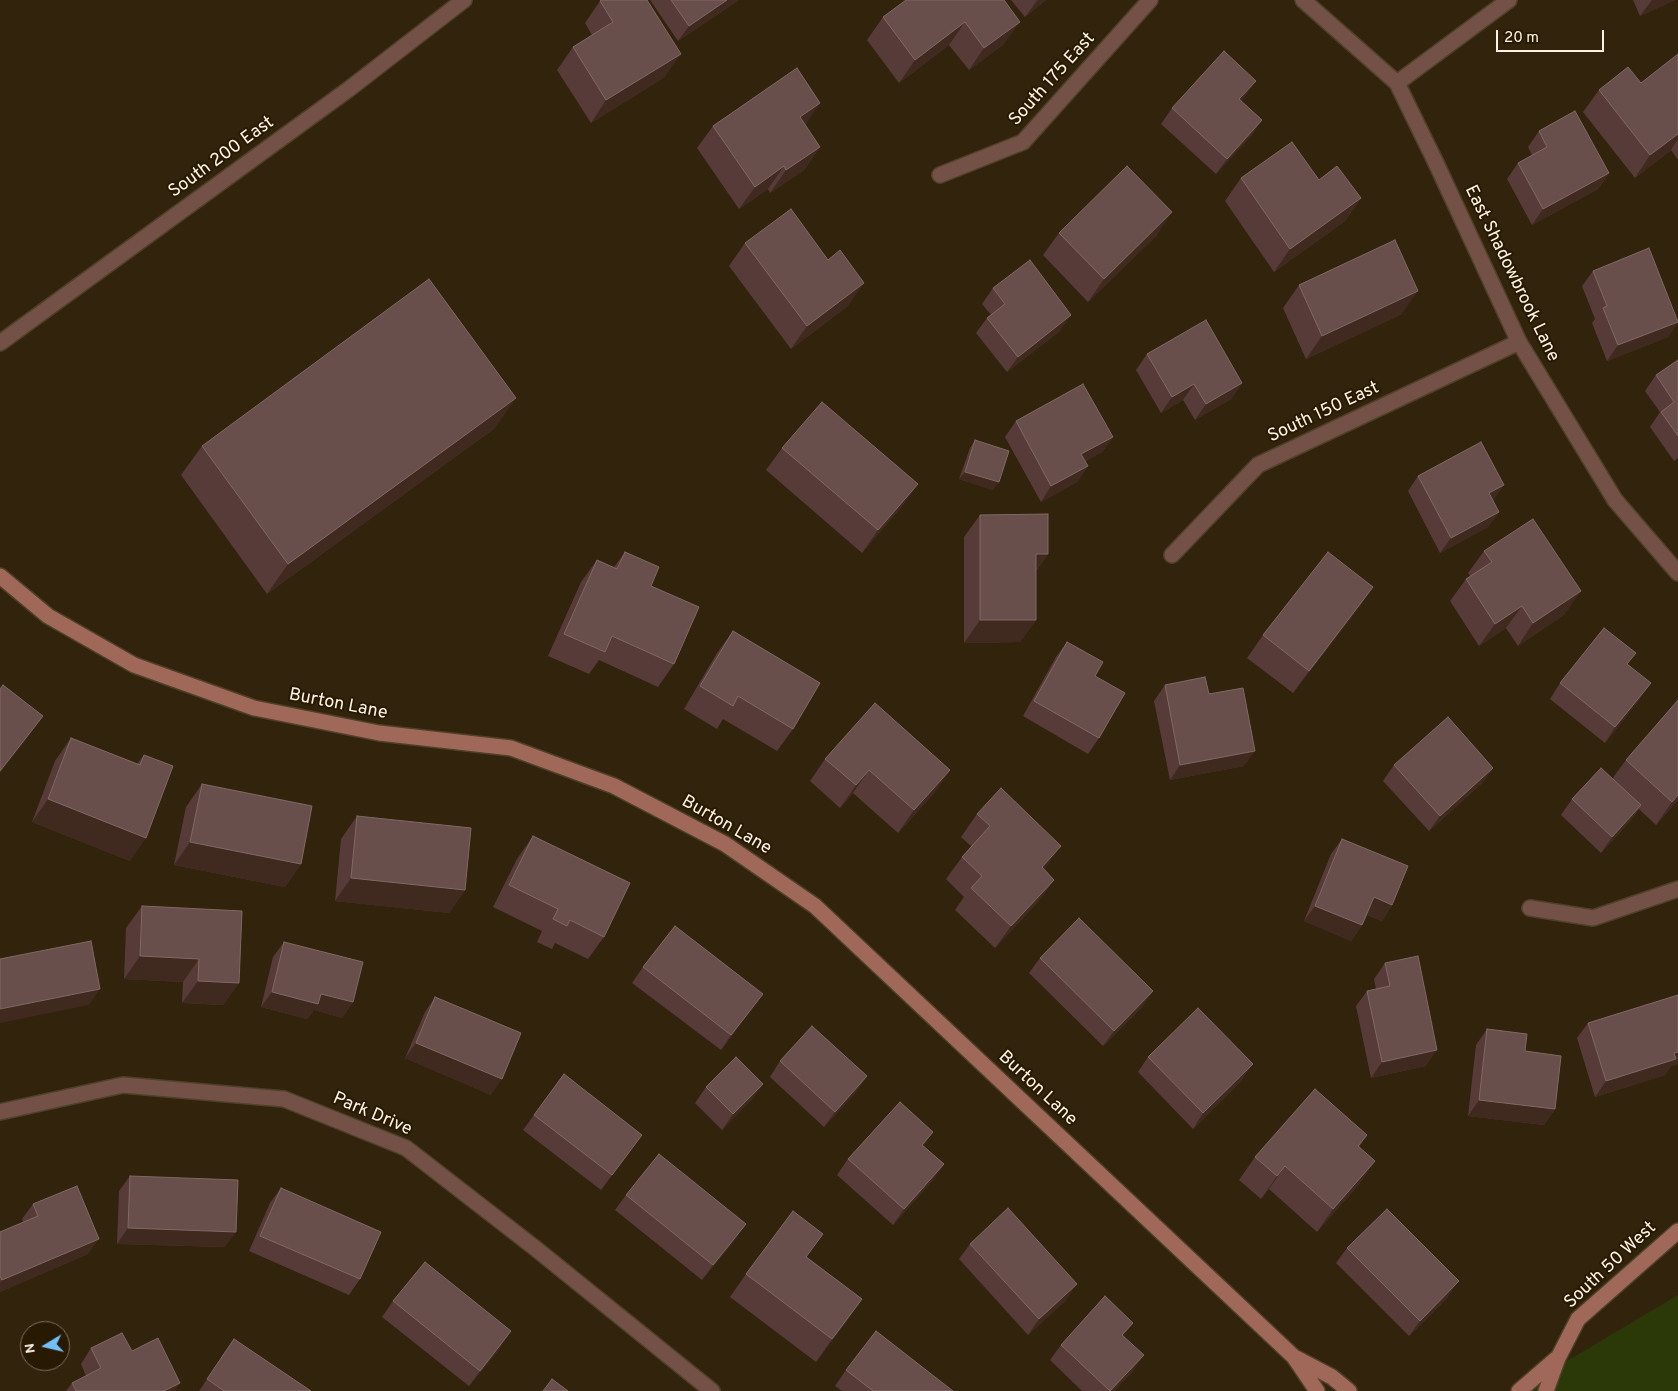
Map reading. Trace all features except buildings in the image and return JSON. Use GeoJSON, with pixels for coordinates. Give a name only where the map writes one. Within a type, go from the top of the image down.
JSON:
{"type":"FeatureCollection","features":[{"type":"Feature","properties":{"kind":"street","name":"South 200 East"},"geometry":{"type":"LineString","coordinates":[[0,343],[349,89],[464,0]]}},
{"type":"Feature","properties":{"kind":"street","name":"South 175 East"},"geometry":{"type":"LineString","coordinates":[[940,175],[1023,142],[1150,0]]}},
{"type":"Feature","properties":{"kind":"street","name":"East Shadowbrook Lane"},"geometry":{"type":"LineString","coordinates":[[1304,0],[1397,83],[1519,342],[1615,500],[1678,573]]}},
{"type":"Feature","properties":{"kind":"street"},"geometry":{"type":"LineString","coordinates":[[1397,83],[1509,0]]}},
{"type":"Feature","properties":{"kind":"street","name":"South 150 East"},"geometry":{"type":"LineString","coordinates":[[1172,554],[1258,465],[1519,342]]}},
{"type":"Feature","properties":{"kind":"street","name":"Burton Lane"},"geometry":{"type":"LineString","coordinates":[[0,576],[48,616],[134,665],[254,708],[379,732],[511,748],[614,786],[725,844],[815,906],[1294,1357],[1316,1391]]}},
{"type":"Feature","properties":{"kind":"street"},"geometry":{"type":"LineString","coordinates":[[1530,908],[1594,918],[1678,888]]}},
{"type":"Feature","properties":{"kind":"street","name":"Park Drive"},"geometry":{"type":"LineString","coordinates":[[0,1112],[122,1085],[284,1099],[406,1148],[535,1248],[712,1391]]}},
{"type":"Feature","properties":{"kind":"street","name":"South 50 West"},"geometry":{"type":"LineString","coordinates":[[1546,1391],[1558,1358],[1578,1319],[1678,1231]]}},
{"type":"Feature","properties":{"kind":"street","name":"Burton Lane"},"geometry":{"type":"LineString","coordinates":[[1294,1357],[1332,1377],[1349,1391]]}},
{"type":"Feature","properties":{"kind":"street","name":"South 50 West"},"geometry":{"type":"LineString","coordinates":[[1519,1391],[1558,1358]]}},
{"type":"Feature","properties":{"kind":"green space"},"geometry":{"type":"Polygon","coordinates":[[[1678,1295],[1678,1391],[1528,1391],[1540,1377],[1678,1295]]]}}]}
